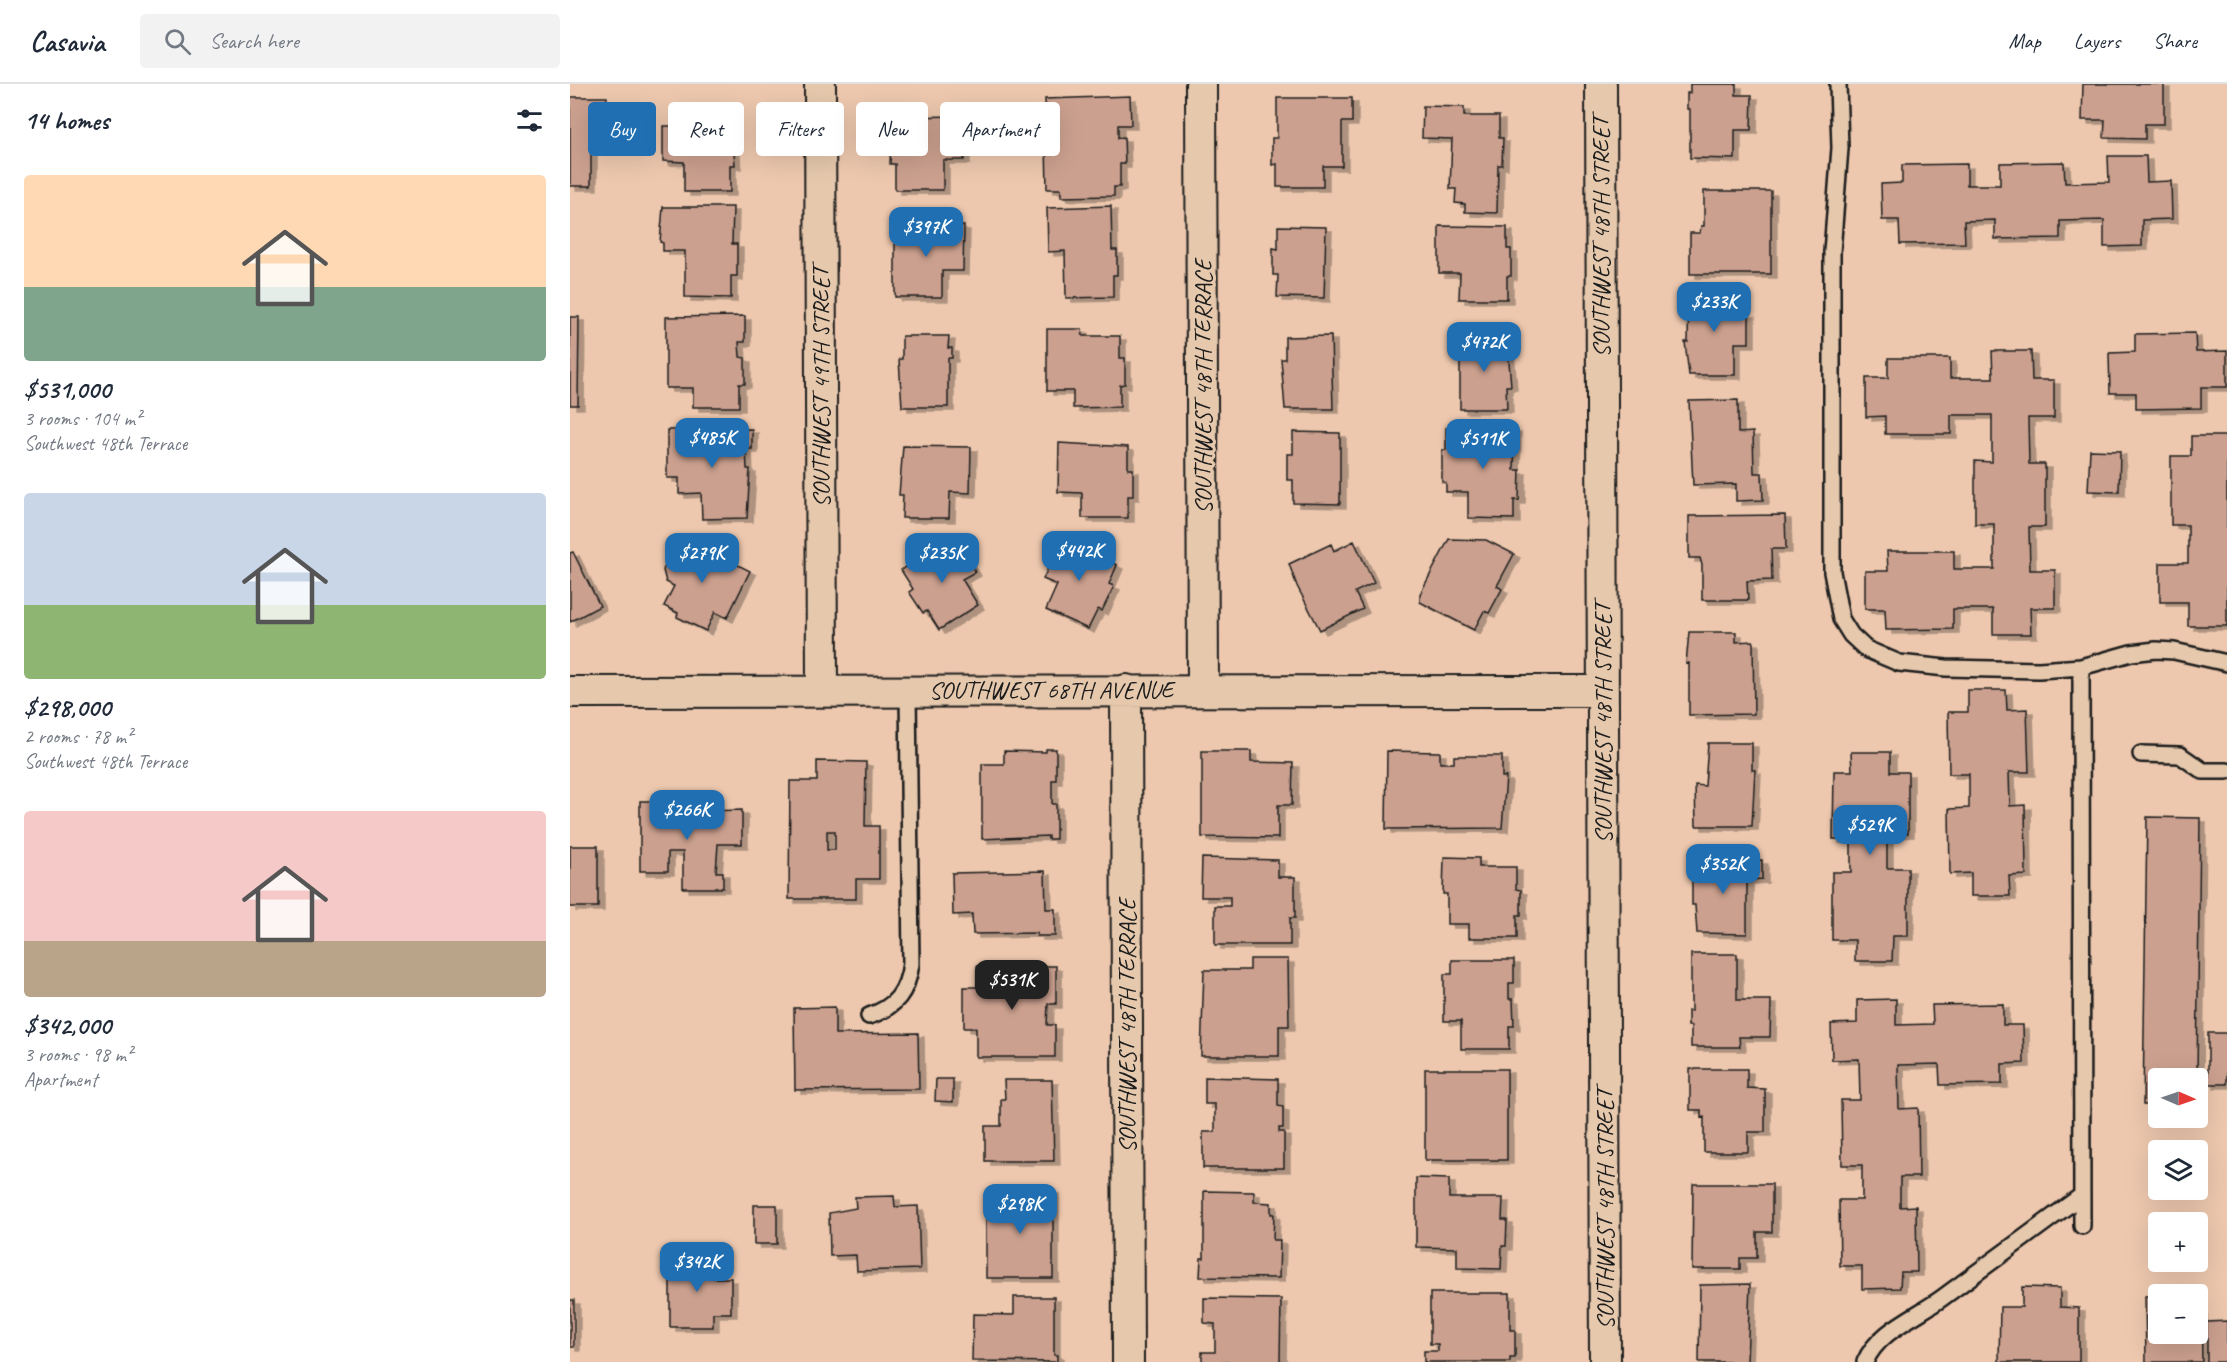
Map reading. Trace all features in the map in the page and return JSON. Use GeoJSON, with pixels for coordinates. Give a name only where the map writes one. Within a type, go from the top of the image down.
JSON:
{"type":"FeatureCollection","features":[{"type":"Feature","properties":{"kind":"street","name":"SOUTHWEST 49TH STREET"},"geometry":{"type":"LineString","coordinates":[[820,84],[822,691]]}},
{"type":"Feature","properties":{"kind":"street","name":"SOUTHWEST 48TH TERRACE"},"geometry":{"type":"LineString","coordinates":[[1201,84],[1203,690]]}},
{"type":"Feature","properties":{"kind":"street","name":"SOUTHWEST 48TH STREET"},"geometry":{"type":"LineString","coordinates":[[1601,84],[1605,1362]]}},
{"type":"Feature","properties":{"kind":"street","name":"SOUTHWEST 48TH TERRACE"},"geometry":{"type":"LineString","coordinates":[[1126,690],[1128,1362]]}},
{"type":"Feature","properties":{"kind":"street","name":"SOUTHWEST 68TH AVENUE"},"geometry":{"type":"LineString","coordinates":[[570,692],[1603,691]]}},
{"type":"Feature","properties":{"kind":"lane"},"geometry":{"type":"LineString","coordinates":[[1838,84],[1840,148],[1832,252],[1832,572],[1841,619],[1851,635],[1866,649],[1899,663],[1946,668],[2039,670],[2081,667],[2131,653],[2156,650],[2174,651],[2227,663]]}},
{"type":"Feature","properties":{"kind":"lane"},"geometry":{"type":"LineString","coordinates":[[2081,667],[2082,1226]]}},
{"type":"Feature","properties":{"kind":"lane"},"geometry":{"type":"LineString","coordinates":[[869,1016],[885,1011],[896,1003],[904,991],[911,964],[908,691]]}},
{"type":"Feature","properties":{"kind":"lane"},"geometry":{"type":"LineString","coordinates":[[2141,754],[2180,755],[2203,771],[2227,771]]}},
{"type":"Feature","properties":{"kind":"lane"},"geometry":{"type":"LineString","coordinates":[[1865,1362],[1879,1341],[1892,1330],[1931,1306],[2081,1196]]}},
{"type":"Feature","properties":{"kind":"building"},"geometry":{"type":"Polygon","coordinates":[[[1690,84],[1736,84],[1736,95],[1752,95],[1751,130],[1735,130],[1735,159],[1690,158],[1690,109],[1687,109],[1687,93],[1690,93],[1690,84]]]}},
{"type":"Feature","properties":{"kind":"building"},"geometry":{"type":"Polygon","coordinates":[[[2083,84],[2164,84],[2164,124],[2145,124],[2145,139],[2104,138],[2105,120],[2082,120],[2083,84]]]}},
{"type":"Feature","properties":{"kind":"building"},"geometry":{"type":"Polygon","coordinates":[[[1130,96],[1131,125],[1118,125],[1118,138],[1124,137],[1125,164],[1120,164],[1120,187],[1114,187],[1114,196],[1061,197],[1061,189],[1047,189],[1046,156],[1060,156],[1060,102],[1045,102],[1045,99],[1130,96]]]}},
{"type":"Feature","properties":{"kind":"building"},"geometry":{"type":"Polygon","coordinates":[[[570,97],[607,97],[607,102],[588,102],[588,156],[591,156],[591,186],[570,186],[570,97]]]}},
{"type":"Feature","properties":{"kind":"building"},"geometry":{"type":"Polygon","coordinates":[[[1277,98],[1352,98],[1352,122],[1342,122],[1342,166],[1323,166],[1323,187],[1277,187],[1277,164],[1272,165],[1272,138],[1277,138],[1277,98]]]}},
{"type":"Feature","properties":{"kind":"building"},"geometry":{"type":"Polygon","coordinates":[[[1423,106],[1464,107],[1464,116],[1499,116],[1499,138],[1503,138],[1502,165],[1498,165],[1497,213],[1465,212],[1465,204],[1455,203],[1456,189],[1450,189],[1452,139],[1422,138],[1423,106]]]}},
{"type":"Feature","properties":{"kind":"building"},"geometry":{"type":"Polygon","coordinates":[[[940,116],[940,156],[964,156],[964,160],[943,160],[943,190],[895,190],[895,164],[890,164],[890,156],[928,156],[928,117],[940,116]]]}},
{"type":"Feature","properties":{"kind":"building"},"geometry":{"type":"Polygon","coordinates":[[[663,126],[668,126],[668,156],[734,156],[735,165],[730,165],[730,192],[684,192],[684,162],[663,161],[663,126]]]}},
{"type":"Feature","properties":{"kind":"building"},"geometry":{"type":"Polygon","coordinates":[[[2108,156],[2146,156],[2147,182],[2171,181],[2172,219],[2142,220],[2142,246],[2104,247],[2104,220],[2060,221],[2060,238],[1995,239],[1995,220],[1964,221],[1965,243],[1900,244],[1899,220],[1882,220],[1881,184],[1902,183],[1902,165],[1967,164],[1967,185],[2000,185],[2000,163],[2064,162],[2065,183],[2109,182],[2108,156]]]}},
{"type":"Feature","properties":{"kind":"building"},"geometry":{"type":"Polygon","coordinates":[[[1704,191],[1771,191],[1771,274],[1690,274],[1690,233],[1700,233],[1701,226],[1704,226],[1704,191]]]}},
{"type":"Feature","properties":{"kind":"building"},"geometry":{"type":"Polygon","coordinates":[[[1111,206],[1112,250],[1117,250],[1117,275],[1113,275],[1113,297],[1066,298],[1065,251],[1048,252],[1047,208],[1111,206]]]}},
{"type":"Feature","properties":{"kind":"building"},"geometry":{"type":"Polygon","coordinates":[[[663,207],[733,207],[732,244],[737,244],[737,276],[731,276],[731,298],[685,297],[685,251],[663,251],[663,243],[660,242],[663,207]]]}},
{"type":"Feature","properties":{"kind":"building"},"geometry":{"type":"Polygon","coordinates":[[[895,225],[964,226],[963,271],[942,271],[942,297],[895,297],[895,225]]]}},
{"type":"Feature","properties":{"kind":"building"},"geometry":{"type":"Polygon","coordinates":[[[1278,226],[1326,227],[1324,298],[1277,297],[1278,275],[1273,275],[1273,248],[1278,249],[1278,226]]]}},
{"type":"Feature","properties":{"kind":"building"},"geometry":{"type":"Polygon","coordinates":[[[1439,226],[1507,227],[1507,249],[1511,249],[1511,276],[1507,276],[1507,299],[1459,299],[1460,273],[1439,273],[1439,226]]]}},
{"type":"Feature","properties":{"kind":"building"},"geometry":{"type":"Polygon","coordinates":[[[1689,291],[1735,291],[1735,313],[1749,313],[1749,343],[1735,343],[1735,375],[1689,375],[1685,342],[1688,342],[1689,291]]]}},
{"type":"Feature","properties":{"kind":"building"},"geometry":{"type":"Polygon","coordinates":[[[745,316],[745,342],[739,342],[740,357],[745,358],[745,384],[739,384],[739,407],[693,407],[693,388],[666,388],[666,317],[745,316]]]}},
{"type":"Feature","properties":{"kind":"building"},"geometry":{"type":"Polygon","coordinates":[[[570,317],[579,317],[578,405],[570,405],[570,317]]]}},
{"type":"Feature","properties":{"kind":"building"},"geometry":{"type":"Polygon","coordinates":[[[1047,329],[1082,329],[1083,336],[1120,336],[1120,358],[1125,358],[1125,384],[1120,385],[1120,407],[1073,408],[1073,391],[1047,391],[1047,329]]]}},
{"type":"Feature","properties":{"kind":"building"},"geometry":{"type":"Polygon","coordinates":[[[2195,333],[2196,352],[2227,351],[2227,387],[2201,387],[2201,408],[2136,409],[2136,393],[2110,393],[2109,353],[2135,352],[2135,334],[2195,333]]]}},
{"type":"Feature","properties":{"kind":"building"},"geometry":{"type":"Polygon","coordinates":[[[902,336],[949,336],[948,348],[952,348],[952,358],[948,358],[948,407],[902,407],[899,359],[902,359],[902,336]]]}},
{"type":"Feature","properties":{"kind":"building"},"geometry":{"type":"Polygon","coordinates":[[[1331,336],[1333,409],[1285,409],[1281,359],[1285,359],[1285,337],[1331,336]]]}},
{"type":"Feature","properties":{"kind":"building"},"geometry":{"type":"Polygon","coordinates":[[[1460,337],[1507,337],[1511,386],[1506,386],[1507,409],[1460,409],[1460,359],[1457,359],[1460,337]]]}},
{"type":"Feature","properties":{"kind":"building"},"geometry":{"type":"Polygon","coordinates":[[[1992,351],[2031,351],[2032,380],[2054,380],[2054,418],[2028,418],[2029,464],[2045,464],[2045,527],[2029,527],[2030,570],[2055,570],[2055,608],[2030,608],[2031,634],[1993,634],[1993,609],[1953,609],[1953,629],[1886,630],[1885,609],[1865,609],[1865,571],[1888,571],[1887,551],[1954,551],[1954,569],[1994,569],[1994,524],[1975,524],[1975,461],[1992,462],[1992,415],[1951,415],[1951,434],[1885,434],[1885,416],[1866,417],[1866,378],[1888,378],[1888,358],[1950,358],[1950,378],[1993,378],[1992,351]]]}},
{"type":"Feature","properties":{"kind":"building"},"geometry":{"type":"Polygon","coordinates":[[[1738,400],[1738,433],[1753,432],[1754,473],[1762,473],[1763,500],[1736,501],[1736,484],[1693,485],[1689,401],[1738,400]]]}},
{"type":"Feature","properties":{"kind":"building"},"geometry":{"type":"Polygon","coordinates":[[[1446,428],[1515,429],[1514,470],[1520,470],[1519,500],[1514,500],[1514,519],[1468,518],[1468,492],[1446,492],[1446,483],[1442,482],[1442,450],[1446,450],[1446,428]]]}},
{"type":"Feature","properties":{"kind":"building"},"geometry":{"type":"Polygon","coordinates":[[[752,429],[752,449],[746,449],[747,469],[750,469],[747,518],[702,519],[701,493],[679,494],[679,478],[667,478],[667,430],[752,429]]]}},
{"type":"Feature","properties":{"kind":"building"},"geometry":{"type":"Polygon","coordinates":[[[1293,432],[1340,433],[1340,504],[1293,503],[1293,480],[1287,480],[1287,454],[1293,454],[1293,432]]]}},
{"type":"Feature","properties":{"kind":"building"},"geometry":{"type":"Polygon","coordinates":[[[2191,436],[2227,436],[2227,626],[2188,626],[2188,602],[2160,602],[2160,563],[2188,563],[2188,525],[2171,525],[2171,456],[2191,456],[2191,436]]]}},
{"type":"Feature","properties":{"kind":"building"},"geometry":{"type":"Polygon","coordinates":[[[1059,443],[1128,447],[1128,469],[1133,469],[1133,496],[1128,496],[1128,518],[1082,518],[1082,493],[1058,492],[1059,443]]]}},
{"type":"Feature","properties":{"kind":"building"},"geometry":{"type":"Polygon","coordinates":[[[903,446],[971,447],[970,493],[950,492],[949,518],[902,518],[903,495],[899,495],[903,446]]]}},
{"type":"Feature","properties":{"kind":"building"},"geometry":{"type":"Polygon","coordinates":[[[2090,450],[2120,451],[2119,492],[2088,491],[2090,450]]]}},
{"type":"Feature","properties":{"kind":"building"},"geometry":{"type":"Polygon","coordinates":[[[1785,515],[1786,549],[1771,549],[1772,580],[1747,581],[1748,600],[1702,600],[1700,558],[1689,558],[1689,516],[1785,515]]]}},
{"type":"Feature","properties":{"kind":"building"},"geometry":{"type":"Polygon","coordinates":[[[1075,537],[1095,546],[1092,553],[1117,565],[1109,584],[1114,586],[1102,611],[1098,609],[1088,629],[1046,610],[1057,585],[1043,579],[1061,540],[1075,537]]]}},
{"type":"Feature","properties":{"kind":"building"},"geometry":{"type":"Polygon","coordinates":[[[1449,539],[1486,540],[1514,554],[1497,586],[1502,589],[1489,613],[1484,611],[1474,630],[1420,602],[1420,594],[1449,539]]]}},
{"type":"Feature","properties":{"kind":"building"},"geometry":{"type":"Polygon","coordinates":[[[678,540],[693,547],[695,543],[750,571],[727,618],[715,612],[706,631],[677,617],[678,613],[664,606],[674,586],[666,582],[663,570],[678,540]]]}},
{"type":"Feature","properties":{"kind":"building"},"geometry":{"type":"Polygon","coordinates":[[[1354,541],[1374,583],[1355,592],[1363,609],[1320,630],[1297,586],[1289,564],[1331,544],[1334,551],[1354,541]]]}},
{"type":"Feature","properties":{"kind":"building"},"geometry":{"type":"Polygon","coordinates":[[[957,542],[975,572],[962,579],[978,605],[939,630],[927,611],[923,613],[909,592],[913,589],[901,570],[940,545],[944,551],[957,542]]]}},
{"type":"Feature","properties":{"kind":"building"},"geometry":{"type":"Polygon","coordinates":[[[573,552],[600,606],[570,622],[570,553],[573,552]]]}},
{"type":"Feature","properties":{"kind":"building"},"geometry":{"type":"Polygon","coordinates":[[[1689,632],[1736,632],[1736,642],[1753,641],[1754,714],[1689,715],[1689,663],[1686,664],[1689,632]]]}},
{"type":"Feature","properties":{"kind":"building"},"geometry":{"type":"Polygon","coordinates":[[[1968,690],[2006,690],[2007,710],[2027,709],[2029,772],[2009,772],[2010,806],[2025,805],[2026,875],[2009,876],[2010,896],[1971,896],[1971,873],[1950,874],[1949,809],[1969,808],[1969,774],[1949,774],[1948,712],[1968,712],[1968,690]]]}},
{"type":"Feature","properties":{"kind":"building"},"geometry":{"type":"Polygon","coordinates":[[[1708,743],[1752,743],[1752,770],[1755,770],[1752,826],[1696,826],[1695,785],[1705,786],[1708,743]]]}},
{"type":"Feature","properties":{"kind":"building"},"geometry":{"type":"Polygon","coordinates":[[[1046,749],[1056,749],[1056,780],[1052,780],[1052,804],[1056,804],[1056,839],[1048,839],[1048,836],[982,839],[982,764],[1004,764],[1004,751],[1046,752],[1046,749]]]}},
{"type":"Feature","properties":{"kind":"building"},"geometry":{"type":"Polygon","coordinates":[[[1202,751],[1251,751],[1251,762],[1293,763],[1292,805],[1278,805],[1278,838],[1202,837],[1202,751]]]}},
{"type":"Feature","properties":{"kind":"building"},"geometry":{"type":"Polygon","coordinates":[[[1387,751],[1440,752],[1440,763],[1454,763],[1454,756],[1502,756],[1502,777],[1506,777],[1502,828],[1386,829],[1387,751]]]}},
{"type":"Feature","properties":{"kind":"building"},"geometry":{"type":"Polygon","coordinates":[[[1851,752],[1890,752],[1890,772],[1908,772],[1908,833],[1887,834],[1887,868],[1908,868],[1908,936],[1893,936],[1892,961],[1855,961],[1855,940],[1832,940],[1832,872],[1851,872],[1851,839],[1833,839],[1834,771],[1852,771],[1851,752]]]}},
{"type":"Feature","properties":{"kind":"building"},"geometry":{"type":"Polygon","coordinates":[[[817,761],[866,762],[865,826],[879,826],[879,879],[856,879],[856,899],[789,899],[790,781],[817,781],[817,761]],[[827,831],[827,850],[835,850],[835,831],[827,831]]]}},
{"type":"Feature","properties":{"kind":"building"},"geometry":{"type":"Polygon","coordinates":[[[640,801],[668,801],[668,812],[742,810],[742,844],[718,844],[716,872],[723,872],[723,888],[683,888],[683,852],[668,852],[668,871],[640,871],[640,801]]]}},
{"type":"Feature","properties":{"kind":"building"},"geometry":{"type":"Polygon","coordinates":[[[2147,817],[2200,818],[2197,1068],[2148,1068],[2148,1105],[2143,1105],[2147,817]]]}},
{"type":"Feature","properties":{"kind":"building"},"geometry":{"type":"Polygon","coordinates":[[[570,846],[598,846],[598,907],[570,907],[570,846]]]}},
{"type":"Feature","properties":{"kind":"building"},"geometry":{"type":"Polygon","coordinates":[[[1444,857],[1479,858],[1479,867],[1516,867],[1516,889],[1521,890],[1521,915],[1517,915],[1517,938],[1469,938],[1469,924],[1447,924],[1447,894],[1443,894],[1444,857]]]}},
{"type":"Feature","properties":{"kind":"building"},"geometry":{"type":"Polygon","coordinates":[[[1202,858],[1278,860],[1278,877],[1295,877],[1295,918],[1290,918],[1290,945],[1215,945],[1215,906],[1230,906],[1230,897],[1201,897],[1202,858]]]}},
{"type":"Feature","properties":{"kind":"building"},"geometry":{"type":"Polygon","coordinates":[[[1762,860],[1762,879],[1747,880],[1747,934],[1697,933],[1695,905],[1692,905],[1692,861],[1762,860]]]}},
{"type":"Feature","properties":{"kind":"building"},"geometry":{"type":"Polygon","coordinates":[[[1045,871],[1046,909],[1055,909],[1055,936],[1037,936],[1037,933],[973,934],[972,914],[953,915],[952,873],[1045,871]]]}},
{"type":"Feature","properties":{"kind":"building"},"geometry":{"type":"Polygon","coordinates":[[[1691,954],[1737,954],[1737,1000],[1771,1000],[1770,1037],[1739,1037],[1740,1047],[1691,1047],[1688,1011],[1691,1011],[1691,954]]]}},
{"type":"Feature","properties":{"kind":"building"},"geometry":{"type":"Polygon","coordinates":[[[1250,959],[1288,959],[1289,1026],[1279,1026],[1279,1056],[1201,1056],[1204,970],[1250,970],[1250,959]]]}},
{"type":"Feature","properties":{"kind":"building"},"geometry":{"type":"Polygon","coordinates":[[[1452,960],[1514,960],[1514,983],[1509,983],[1509,999],[1513,999],[1514,1026],[1509,1026],[1509,1049],[1461,1049],[1461,1021],[1444,1021],[1444,974],[1452,974],[1452,960]]]}},
{"type":"Feature","properties":{"kind":"building"},"geometry":{"type":"Polygon","coordinates":[[[977,966],[1056,966],[1056,1004],[1048,1004],[1047,1025],[1055,1025],[1055,1057],[976,1057],[976,1028],[964,1028],[964,987],[977,987],[977,966]]]}},
{"type":"Feature","properties":{"kind":"building"},"geometry":{"type":"Polygon","coordinates":[[[1896,999],[1896,1025],[1933,1024],[1932,1005],[2003,1004],[2003,1025],[2023,1025],[2024,1063],[2002,1064],[2002,1084],[1940,1085],[1939,1064],[1898,1065],[1899,1109],[1918,1108],[1919,1177],[1900,1177],[1900,1207],[1916,1206],[1917,1272],[1901,1272],[1900,1288],[1862,1289],[1862,1266],[1840,1266],[1839,1200],[1862,1200],[1862,1165],[1842,1165],[1841,1100],[1860,1100],[1859,1059],[1832,1060],[1831,1024],[1857,1023],[1857,1000],[1896,999]]]}},
{"type":"Feature","properties":{"kind":"building"},"geometry":{"type":"Polygon","coordinates":[[[835,1007],[835,1034],[918,1033],[919,1089],[795,1090],[794,1008],[835,1007]]]}},
{"type":"Feature","properties":{"kind":"building"},"geometry":{"type":"Polygon","coordinates":[[[2208,1033],[2227,1033],[2227,1084],[2208,1084],[2208,1033]]]}},
{"type":"Feature","properties":{"kind":"building"},"geometry":{"type":"Polygon","coordinates":[[[1425,1069],[1507,1069],[1507,1160],[1425,1160],[1425,1069]]]}},
{"type":"Feature","properties":{"kind":"building"},"geometry":{"type":"Polygon","coordinates":[[[1690,1069],[1747,1069],[1747,1088],[1765,1089],[1765,1132],[1748,1132],[1748,1152],[1704,1152],[1704,1117],[1701,1118],[1701,1110],[1690,1110],[1690,1069]]]}},
{"type":"Feature","properties":{"kind":"building"},"geometry":{"type":"Polygon","coordinates":[[[1205,1077],[1278,1079],[1278,1106],[1283,1107],[1283,1128],[1279,1128],[1279,1132],[1284,1132],[1284,1168],[1203,1168],[1203,1132],[1215,1132],[1215,1104],[1205,1104],[1205,1077]]]}},
{"type":"Feature","properties":{"kind":"building"},"geometry":{"type":"Polygon","coordinates":[[[936,1079],[953,1079],[953,1102],[935,1101],[936,1079]]]}},
{"type":"Feature","properties":{"kind":"building"},"geometry":{"type":"Polygon","coordinates":[[[1004,1080],[1052,1080],[1054,1161],[985,1161],[985,1126],[1001,1126],[1001,1099],[1005,1099],[1004,1080]]]}},
{"type":"Feature","properties":{"kind":"building"},"geometry":{"type":"Polygon","coordinates":[[[1416,1178],[1449,1179],[1449,1198],[1503,1198],[1502,1220],[1507,1220],[1506,1246],[1502,1246],[1501,1269],[1457,1268],[1457,1248],[1416,1247],[1416,1178]]]}},
{"type":"Feature","properties":{"kind":"building"},"geometry":{"type":"Polygon","coordinates":[[[1693,1184],[1772,1184],[1772,1232],[1757,1232],[1757,1258],[1740,1258],[1740,1269],[1692,1269],[1693,1184]]]}},
{"type":"Feature","properties":{"kind":"building"},"geometry":{"type":"Polygon","coordinates":[[[1005,1190],[1053,1190],[1053,1278],[986,1278],[986,1202],[1004,1202],[1005,1190]]]}},
{"type":"Feature","properties":{"kind":"building"},"geometry":{"type":"Polygon","coordinates":[[[1204,1191],[1254,1192],[1254,1202],[1271,1203],[1271,1214],[1274,1214],[1273,1240],[1280,1240],[1279,1278],[1200,1277],[1201,1258],[1204,1258],[1204,1191]]]}},
{"type":"Feature","properties":{"kind":"building"},"geometry":{"type":"Polygon","coordinates":[[[894,1196],[895,1207],[918,1206],[920,1269],[857,1271],[856,1255],[830,1256],[829,1213],[856,1208],[855,1197],[894,1196]]]}},
{"type":"Feature","properties":{"kind":"building"},"geometry":{"type":"Polygon","coordinates":[[[754,1205],[777,1205],[777,1244],[754,1244],[754,1205]]]}},
{"type":"Feature","properties":{"kind":"building"},"geometry":{"type":"Polygon","coordinates":[[[670,1259],[713,1259],[713,1278],[731,1278],[731,1313],[713,1313],[713,1327],[670,1327],[670,1259]]]}},
{"type":"Feature","properties":{"kind":"building"},"geometry":{"type":"Polygon","coordinates":[[[1750,1284],[1747,1362],[1699,1362],[1700,1285],[1750,1284]]]}},
{"type":"Feature","properties":{"kind":"building"},"geometry":{"type":"Polygon","coordinates":[[[2022,1287],[2060,1288],[2060,1307],[2079,1308],[2079,1362],[1999,1362],[2000,1307],[2022,1307],[2022,1287]]]}},
{"type":"Feature","properties":{"kind":"building"},"geometry":{"type":"Polygon","coordinates":[[[1430,1293],[1510,1293],[1510,1330],[1515,1330],[1515,1358],[1510,1358],[1510,1362],[1424,1362],[1424,1351],[1438,1351],[1438,1344],[1430,1344],[1430,1293]]]}},
{"type":"Feature","properties":{"kind":"building"},"geometry":{"type":"Polygon","coordinates":[[[2145,1296],[2148,1296],[2148,1344],[2202,1344],[2202,1362],[2146,1362],[2145,1296]]]}},
{"type":"Feature","properties":{"kind":"building"},"geometry":{"type":"Polygon","coordinates":[[[1014,1297],[1054,1297],[1054,1355],[1057,1355],[1057,1362],[972,1361],[973,1314],[1014,1315],[1014,1297]]]}},
{"type":"Feature","properties":{"kind":"building"},"geometry":{"type":"Polygon","coordinates":[[[1204,1298],[1281,1299],[1280,1361],[1284,1362],[1202,1362],[1202,1352],[1215,1352],[1215,1324],[1204,1323],[1204,1298]]]}},
{"type":"Feature","properties":{"kind":"building"},"geometry":{"type":"Polygon","coordinates":[[[570,1300],[574,1300],[574,1347],[570,1347],[570,1300]]]}},
{"type":"Feature","properties":{"kind":"building"},"geometry":{"type":"Polygon","coordinates":[[[2227,1321],[2227,1362],[2207,1362],[2208,1322],[2227,1321]]]}}]}
